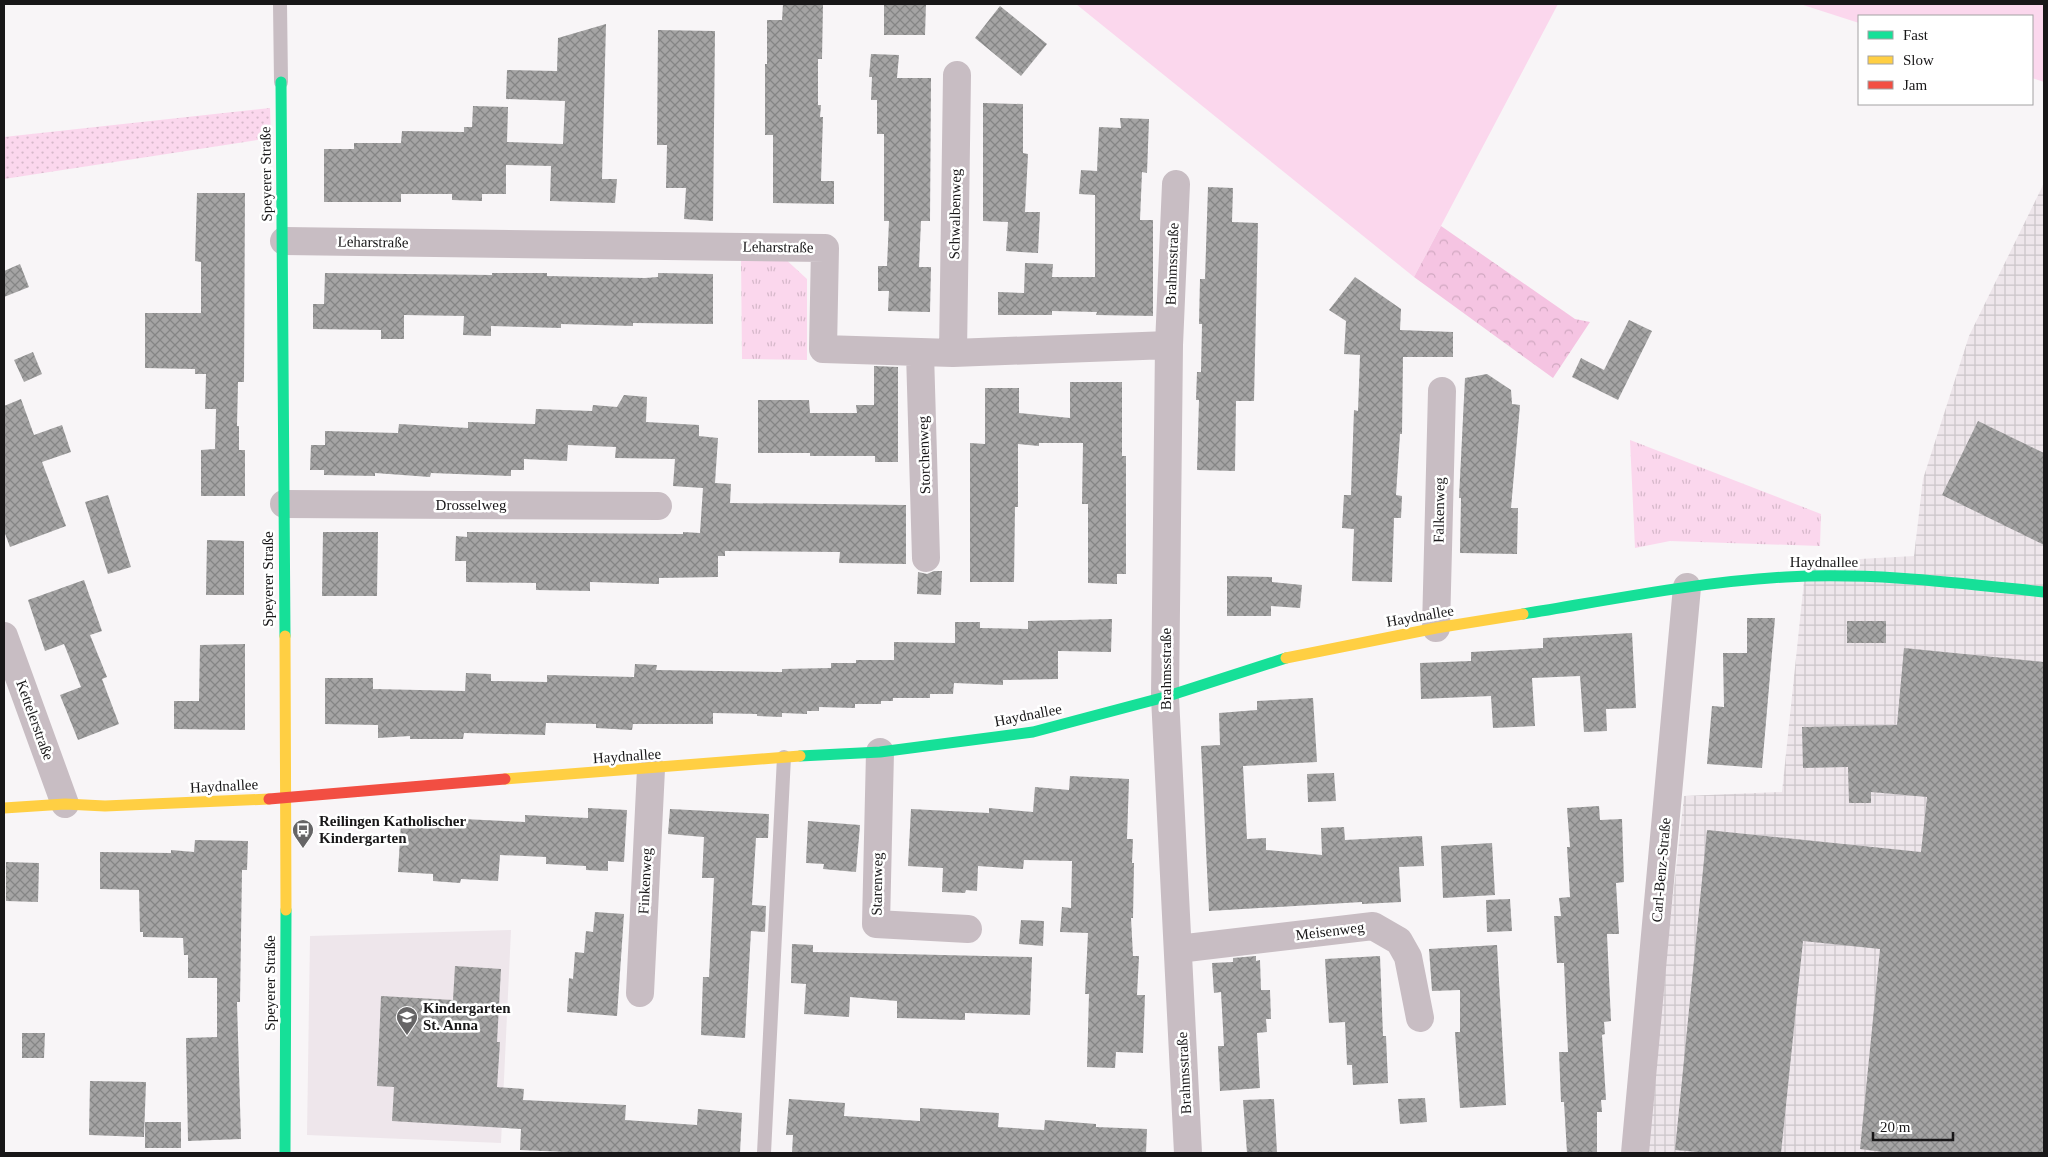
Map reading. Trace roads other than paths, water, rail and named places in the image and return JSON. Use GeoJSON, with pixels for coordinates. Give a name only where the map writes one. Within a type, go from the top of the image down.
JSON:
{"type":"FeatureCollection","features":[{"type":"Feature","properties":{"kind":"street","name":"Schwalbenweg"},"geometry":{"type":"LineString","coordinates":[[953,353],[957,75]]}},
{"type":"Feature","properties":{"kind":"street","name":"Speyerer Straße"},"geometry":{"type":"LineString","coordinates":[[282,82],[286,798],[285,1153]]}},
{"type":"Feature","properties":{"kind":"street","name":"Brahmsstraße"},"geometry":{"type":"LineString","coordinates":[[1176,184],[1169,345],[1165,697],[1188,1153]]}},
{"type":"Feature","properties":{"kind":"street","name":"Leharstraße"},"geometry":{"type":"LineString","coordinates":[[284,241],[824,248],[823,349],[953,353],[1169,345]]}},
{"type":"Feature","properties":{"kind":"street","name":"Storchenweg"},"geometry":{"type":"LineString","coordinates":[[920,353],[926,558]]}},
{"type":"Feature","properties":{"kind":"street","name":"Falkenweg"},"geometry":{"type":"LineString","coordinates":[[1436,628],[1442,391]]}},
{"type":"Feature","properties":{"kind":"street","name":"Drosselweg"},"geometry":{"type":"LineString","coordinates":[[284,504],[658,506]]}},
{"type":"Feature","properties":{"kind":"street","name":"Haydnallee"},"geometry":{"type":"LineString","coordinates":[[4,808],[65,804],[105,806],[286,798],[784,757],[880,752],[1033,732],[1165,697],[1297,654],[1436,628],[1687,587],[1787,576],[1898,578],[2044,592]]}},
{"type":"Feature","properties":{"kind":"street","name":"Carl-Benz-Straße"},"geometry":{"type":"LineString","coordinates":[[1635,1153],[1687,587]]}},
{"type":"Feature","properties":{"kind":"street","name":"Kettelerstraße"},"geometry":{"type":"LineString","coordinates":[[4,636],[65,804]]}},
{"type":"Feature","properties":{"kind":"street","name":"Starenweg"},"geometry":{"type":"LineString","coordinates":[[880,752],[876,924],[968,930]]}},
{"type":"Feature","properties":{"kind":"street","name":"Finkenweg"},"geometry":{"type":"LineString","coordinates":[[640,993],[650,769]]}},
{"type":"Feature","properties":{"kind":"street","name":"Meisenweg"},"geometry":{"type":"LineString","coordinates":[[1178,949],[1373,926],[1399,941],[1408,957],[1420,1018]]}},
{"type":"Feature","properties":{"kind":"lane","name":"Speyerer Straße"},"geometry":{"type":"LineString","coordinates":[[280,4],[282,82]]}},
{"type":"Feature","properties":{"kind":"lane"},"geometry":{"type":"LineString","coordinates":[[764,1153],[784,757]]}},
{"type":"Feature","properties":{"kind":"place","name":"Reilingen Katholischer Kindergarten"},"geometry":{"type":"Point","coordinates":[303,849]}},
{"type":"Feature","properties":{"kind":"place","name":"Kindergarten St. Anna"},"geometry":{"type":"Point","coordinates":[407,1036]}}]}
